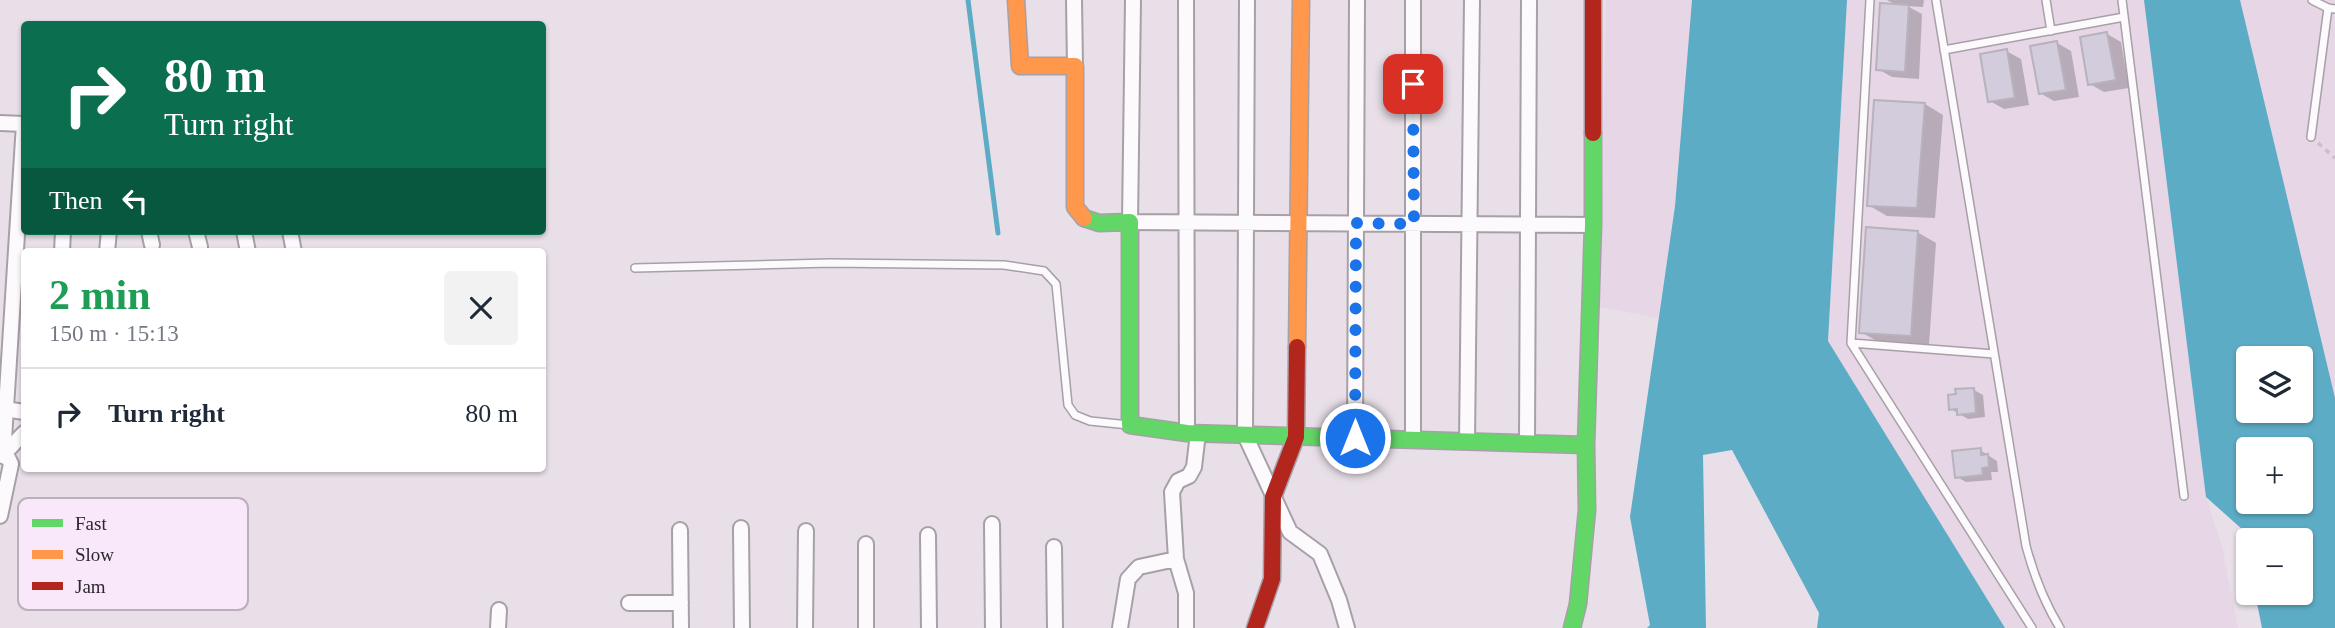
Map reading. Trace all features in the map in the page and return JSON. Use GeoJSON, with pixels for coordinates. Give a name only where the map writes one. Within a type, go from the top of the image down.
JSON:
{"type":"FeatureCollection","features":[{"type":"Feature","properties":{"kind":"street"},"geometry":{"type":"LineString","coordinates":[[1016,0],[1020,66],[1075,66]]}},
{"type":"Feature","properties":{"kind":"street"},"geometry":{"type":"LineString","coordinates":[[1074,0],[1075,207],[1080,217],[1091,222],[1593,225]]}},
{"type":"Feature","properties":{"kind":"street"},"geometry":{"type":"LineString","coordinates":[[1133,0],[1130,425],[1192,433],[1586,445]]}},
{"type":"Feature","properties":{"kind":"street"},"geometry":{"type":"LineString","coordinates":[[1186,0],[1186,223],[1194,467],[1189,476],[1178,481],[1172,492],[1176,559],[1186,593],[1186,628]]}},
{"type":"Feature","properties":{"kind":"street"},"geometry":{"type":"LineString","coordinates":[[1247,0],[1245,435],[1290,532],[1320,554],[1348,628]]}},
{"type":"Feature","properties":{"kind":"street"},"geometry":{"type":"LineString","coordinates":[[1255,628],[1272,579],[1273,497],[1296,437],[1301,0]]}},
{"type":"Feature","properties":{"kind":"street"},"geometry":{"type":"LineString","coordinates":[[1355,438],[1357,0]]}},
{"type":"Feature","properties":{"kind":"street"},"geometry":{"type":"LineString","coordinates":[[1413,0],[1413,440]]}},
{"type":"Feature","properties":{"kind":"street"},"geometry":{"type":"LineString","coordinates":[[1467,441],[1472,0]]}},
{"type":"Feature","properties":{"kind":"street"},"geometry":{"type":"LineString","coordinates":[[1527,443],[1528,0]]}},
{"type":"Feature","properties":{"kind":"street"},"geometry":{"type":"LineString","coordinates":[[1572,628],[1578,604],[1587,510],[1586,445],[1593,225],[1593,0]]}},
{"type":"Feature","properties":{"kind":"street"},"geometry":{"type":"LineString","coordinates":[[0,123],[21,124]]}},
{"type":"Feature","properties":{"kind":"street"},"geometry":{"type":"LineString","coordinates":[[1,455],[18,310],[21,217]]}},
{"type":"Feature","properties":{"kind":"street"},"geometry":{"type":"LineString","coordinates":[[198,235],[200,247]]}},
{"type":"Feature","properties":{"kind":"street"},"geometry":{"type":"LineString","coordinates":[[5,410],[21,412]]}},
{"type":"Feature","properties":{"kind":"street"},"geometry":{"type":"LineString","coordinates":[[1,455],[21,435]]}},
{"type":"Feature","properties":{"kind":"street"},"geometry":{"type":"LineString","coordinates":[[0,516],[11,472],[8,458],[1,455]]}},
{"type":"Feature","properties":{"kind":"street"},"geometry":{"type":"LineString","coordinates":[[992,524],[993,628]]}},
{"type":"Feature","properties":{"kind":"street"},"geometry":{"type":"LineString","coordinates":[[741,528],[742,628]]}},
{"type":"Feature","properties":{"kind":"street"},"geometry":{"type":"LineString","coordinates":[[680,530],[681,628]]}},
{"type":"Feature","properties":{"kind":"street"},"geometry":{"type":"LineString","coordinates":[[805,628],[806,531]]}},
{"type":"Feature","properties":{"kind":"street"},"geometry":{"type":"LineString","coordinates":[[928,535],[929,628]]}},
{"type":"Feature","properties":{"kind":"street"},"geometry":{"type":"LineString","coordinates":[[866,544],[866,628]]}},
{"type":"Feature","properties":{"kind":"street"},"geometry":{"type":"LineString","coordinates":[[1054,547],[1055,628]]}},
{"type":"Feature","properties":{"kind":"street"},"geometry":{"type":"LineString","coordinates":[[1120,628],[1128,579],[1139,567],[1176,559]]}},
{"type":"Feature","properties":{"kind":"street"},"geometry":{"type":"LineString","coordinates":[[629,603],[681,603]]}},
{"type":"Feature","properties":{"kind":"street"},"geometry":{"type":"LineString","coordinates":[[498,628],[499,610]]}},
{"type":"Feature","properties":{"kind":"lane"},"geometry":{"type":"LineString","coordinates":[[1870,0],[1851,343],[2032,628]]}},
{"type":"Feature","properties":{"kind":"lane"},"geometry":{"type":"LineString","coordinates":[[1936,0],[2026,546],[2033,573],[2060,628]]}},
{"type":"Feature","properties":{"kind":"lane"},"geometry":{"type":"LineString","coordinates":[[2046,0],[2051,31]]}},
{"type":"Feature","properties":{"kind":"lane"},"geometry":{"type":"LineString","coordinates":[[2122,0],[2184,496]]}},
{"type":"Feature","properties":{"kind":"lane"},"geometry":{"type":"LineString","coordinates":[[2311,137],[2331,9],[2312,0]]}},
{"type":"Feature","properties":{"kind":"lane"},"geometry":{"type":"LineString","coordinates":[[1944,50],[2124,17]]}},
{"type":"Feature","properties":{"kind":"lane"},"geometry":{"type":"LineString","coordinates":[[635,268],[831,263],[1003,265],[1044,271],[1056,284],[1068,405],[1075,415],[1090,421],[1130,425]]}},
{"type":"Feature","properties":{"kind":"lane"},"geometry":{"type":"LineString","coordinates":[[1851,343],[1994,354]]}},
{"type":"Feature","properties":{"kind":"path"},"geometry":{"type":"LineString","coordinates":[[2311,137],[2335,158]]}},
{"type":"Feature","properties":{"kind":"shaded area"},"geometry":{"type":"Polygon","coordinates":[[[1606,0],[1692,0],[1675,206],[1658,318],[1600,307],[1606,0]]]}},
{"type":"Feature","properties":{"kind":"shaded area"},"geometry":{"type":"Polygon","coordinates":[[[1847,0],[2144,0],[2206,497],[2222,547],[2238,628],[2005,628],[1828,341],[1847,0]]]}},
{"type":"Feature","properties":{"kind":"shaded area"},"geometry":{"type":"Polygon","coordinates":[[[2240,0],[2335,0],[2335,398],[2316,320],[2240,0]]]}},
{"type":"Feature","properties":{"kind":"water"},"geometry":{"type":"Polygon","coordinates":[[[1692,0],[1847,0],[1828,341],[2005,628],[1817,628],[1819,613],[1732,450],[1703,455],[1706,628],[1647,628],[1650,625],[1630,517],[1675,206],[1692,0]]]}},
{"type":"Feature","properties":{"kind":"water"},"geometry":{"type":"Polygon","coordinates":[[[2144,0],[2240,0],[2335,398],[2335,628],[2262,628],[2257,605],[2313,605],[2313,528],[2241,528],[2206,497],[2144,0]]]}},
{"type":"Feature","properties":{"kind":"building"},"geometry":{"type":"Polygon","coordinates":[[[1880,3],[1909,5],[1905,72],[1876,70],[1880,3]]]}},
{"type":"Feature","properties":{"kind":"building"},"geometry":{"type":"Polygon","coordinates":[[[2107,32],[2116,80],[2088,85],[2080,37],[2107,32]]]}},
{"type":"Feature","properties":{"kind":"building"},"geometry":{"type":"Polygon","coordinates":[[[2057,41],[2066,90],[2039,94],[2030,46],[2057,41]]]}},
{"type":"Feature","properties":{"kind":"building"},"geometry":{"type":"Polygon","coordinates":[[[2007,49],[2015,98],[1988,102],[1980,54],[2007,49]]]}},
{"type":"Feature","properties":{"kind":"building"},"geometry":{"type":"Polygon","coordinates":[[[1874,100],[1925,103],[1917,208],[1867,206],[1874,100]]]}},
{"type":"Feature","properties":{"kind":"building"},"geometry":{"type":"Polygon","coordinates":[[[1866,227],[1918,231],[1911,336],[1859,333],[1866,227]]]}},
{"type":"Feature","properties":{"kind":"building"},"geometry":{"type":"Polygon","coordinates":[[[1974,388],[1976,413],[1957,415],[1957,409],[1949,410],[1948,395],[1956,394],[1955,389],[1974,388]]]}},
{"type":"Feature","properties":{"kind":"building"},"geometry":{"type":"Polygon","coordinates":[[[1981,448],[1981,455],[1988,454],[1989,467],[1982,468],[1983,475],[1955,478],[1952,451],[1981,448]]]}},
{"type":"Feature","properties":{"kind":"waterway"},"geometry":{"type":"LineString","coordinates":[[968,0],[998,233]]}},
{"type":"Feature","properties":{"kind":"traffic: fast"},"geometry":{"type":"LineString","coordinates":[[1572,628],[1578,604],[1587,510],[1593,133]]}},
{"type":"Feature","properties":{"kind":"traffic: fast"},"geometry":{"type":"LineString","coordinates":[[1084,218],[1099,223],[1130,222],[1130,425],[1187,433],[1586,445]]}},
{"type":"Feature","properties":{"kind":"traffic: slow"},"geometry":{"type":"LineString","coordinates":[[1016,0],[1020,66],[1075,66],[1075,207],[1084,218]]}},
{"type":"Feature","properties":{"kind":"traffic: slow"},"geometry":{"type":"LineString","coordinates":[[1297,347],[1301,0]]}},
{"type":"Feature","properties":{"kind":"traffic: jam"},"geometry":{"type":"LineString","coordinates":[[1593,0],[1593,133]]}},
{"type":"Feature","properties":{"kind":"traffic: jam"},"geometry":{"type":"LineString","coordinates":[[1255,628],[1272,579],[1273,497],[1296,437],[1297,347]]}},
{"type":"Feature","properties":{"kind":"route"},"geometry":{"type":"LineString","coordinates":[[1355,438],[1356,223],[1414,224],[1413,84]]}}]}
